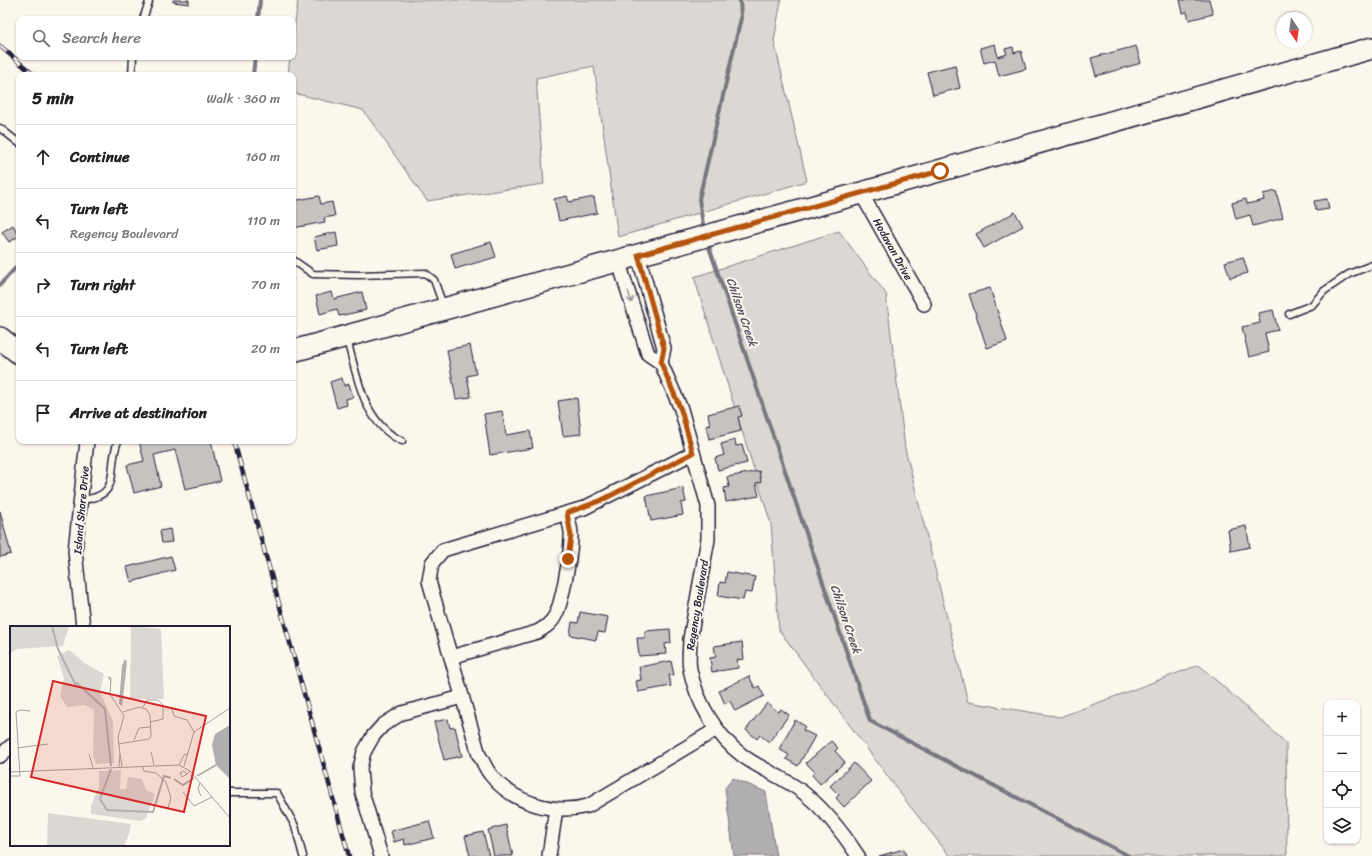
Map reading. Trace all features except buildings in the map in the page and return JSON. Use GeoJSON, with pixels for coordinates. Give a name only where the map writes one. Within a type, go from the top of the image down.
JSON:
{"type":"FeatureCollection","features":[{"type":"Feature","properties":{"kind":"main road"},"geometry":{"type":"LineString","coordinates":[[296,351],[1372,48]]}},
{"type":"Feature","properties":{"kind":"main road"},"geometry":{"type":"LineString","coordinates":[[0,338],[16,351]]}},
{"type":"Feature","properties":{"kind":"street","name":"Hodavan Drive"},"geometry":{"type":"LineString","coordinates":[[861,193],[924,304]]}},
{"type":"Feature","properties":{"kind":"street","name":"Regency Boulevard"},"geometry":{"type":"LineString","coordinates":[[638,255],[664,348],[661,363]]}},
{"type":"Feature","properties":{"kind":"street","name":"Regency Boulevard"},"geometry":{"type":"LineString","coordinates":[[618,260],[648,354],[661,363],[681,410],[708,506],[708,539],[690,639],[690,669],[699,697],[717,729],[743,756],[790,782],[806,794],[825,813],[858,856]]}},
{"type":"Feature","properties":{"kind":"street","name":"Island Shore Drive"},"geometry":{"type":"LineString","coordinates":[[83,626],[75,551],[87,444]]}},
{"type":"Feature","properties":{"kind":"street"},"geometry":{"type":"LineString","coordinates":[[693,453],[602,500],[567,513],[443,550],[437,555],[430,571],[429,581],[479,755],[490,774],[502,786],[524,800],[547,809],[575,810],[588,806],[717,729]]}},
{"type":"Feature","properties":{"kind":"street"},"geometry":{"type":"LineString","coordinates":[[451,657],[537,632],[549,625],[555,617],[558,608],[571,536],[567,513]]}},
{"type":"Feature","properties":{"kind":"street"},"geometry":{"type":"LineString","coordinates":[[381,856],[362,792],[360,768],[364,752],[383,725],[402,713],[462,697]]}},
{"type":"Feature","properties":{"kind":"street"},"geometry":{"type":"LineString","coordinates":[[0,756],[10,747]]}},
{"type":"Feature","properties":{"kind":"street"},"geometry":{"type":"LineString","coordinates":[[549,856],[556,809]]}},
{"type":"Feature","properties":{"kind":"lane"},"geometry":{"type":"LineString","coordinates":[[144,16],[149,2]]}},
{"type":"Feature","properties":{"kind":"lane"},"geometry":{"type":"LineString","coordinates":[[132,72],[133,60]]}},
{"type":"Feature","properties":{"kind":"lane"},"geometry":{"type":"LineString","coordinates":[[0,128],[16,141]]}},
{"type":"Feature","properties":{"kind":"lane"},"geometry":{"type":"LineString","coordinates":[[296,262],[313,274],[358,275],[425,273],[434,280],[444,309]]}},
{"type":"Feature","properties":{"kind":"lane"},"geometry":{"type":"LineString","coordinates":[[1289,314],[1312,305],[1324,291],[1350,274],[1372,265]]}},
{"type":"Feature","properties":{"kind":"lane"},"geometry":{"type":"LineString","coordinates":[[346,336],[369,412],[381,427],[394,438],[402,441]]}},
{"type":"Feature","properties":{"kind":"lane"},"geometry":{"type":"LineString","coordinates":[[81,500],[95,498],[105,494],[110,487],[117,444]]}},
{"type":"Feature","properties":{"kind":"lane"},"geometry":{"type":"LineString","coordinates":[[230,793],[277,793],[295,826],[303,856]]}},
{"type":"Feature","properties":{"kind":"shaded area"},"geometry":{"type":"Polygon","coordinates":[[[298,0],[781,0],[774,41],[807,181],[618,237],[594,66],[536,78],[544,184],[427,201],[363,110],[296,94],[296,72],[288,72],[290,60],[296,60],[296,16],[298,0]]]}},
{"type":"Feature","properties":{"kind":"shaded area"},"geometry":{"type":"Polygon","coordinates":[[[839,231],[886,294],[905,448],[968,702],[1060,717],[1199,665],[1286,743],[1287,856],[950,856],[909,805],[779,630],[771,524],[694,277],[839,231]]]}},
{"type":"Feature","properties":{"kind":"shaded area"},"geometry":{"type":"Polygon","coordinates":[[[733,778],[766,792],[776,856],[734,856],[725,788],[733,778]]]}},
{"type":"Feature","properties":{"kind":"waterway","name":"Chilson Creek"},"geometry":{"type":"LineString","coordinates":[[258,16],[260,0]]}},
{"type":"Feature","properties":{"kind":"waterway","name":"Chilson Creek"},"geometry":{"type":"LineString","coordinates":[[704,231],[699,199],[741,18],[740,0]]}},
{"type":"Feature","properties":{"kind":"waterway","name":"Chilson Creek"},"geometry":{"type":"LineString","coordinates":[[253,72],[255,60]]}},
{"type":"Feature","properties":{"kind":"waterway","name":"Chilson Creek"},"geometry":{"type":"LineString","coordinates":[[709,247],[870,721],[1129,856]]}},
{"type":"Feature","properties":{"kind":"waterway","name":"Chilson Creek"},"geometry":{"type":"LineString","coordinates":[[0,285],[16,267]]}},
{"type":"Feature","properties":{"kind":"railway"},"geometry":{"type":"LineString","coordinates":[[0,46],[16,60]]}},
{"type":"Feature","properties":{"kind":"railway"},"geometry":{"type":"LineString","coordinates":[[16,60],[30,72]]}},
{"type":"Feature","properties":{"kind":"railway"},"geometry":{"type":"LineString","coordinates":[[235,444],[349,856]]}},
{"type":"Feature","properties":{"kind":"route"},"geometry":{"type":"LineString","coordinates":[[568,559],[571,536],[567,513],[584,508],[602,500],[693,453],[681,410],[661,363],[664,348],[638,255],[940,171]]}}]}
